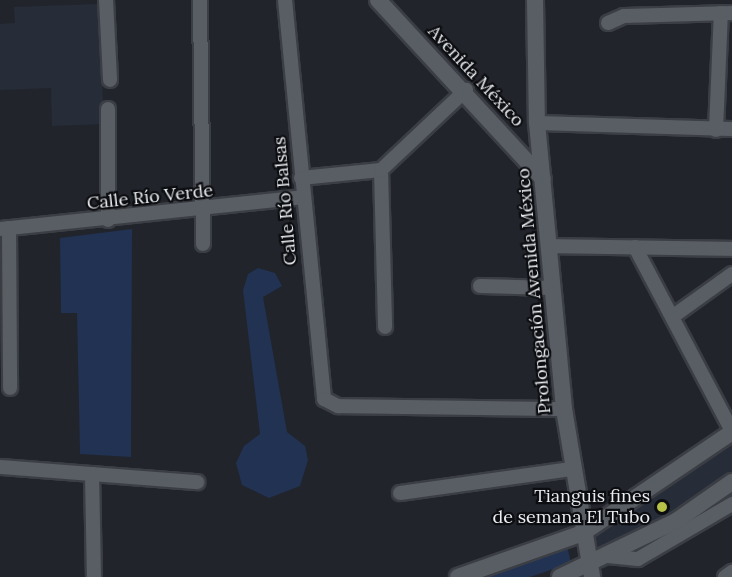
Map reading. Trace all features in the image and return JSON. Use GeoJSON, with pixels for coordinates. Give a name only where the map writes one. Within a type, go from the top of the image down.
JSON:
{"type":"FeatureCollection","features":[{"type":"Feature","properties":{"kind":"street"},"geometry":{"type":"LineString","coordinates":[[106,0],[110,80]]}},
{"type":"Feature","properties":{"kind":"street"},"geometry":{"type":"LineString","coordinates":[[200,0],[202,244]]}},
{"type":"Feature","properties":{"kind":"street","name":"Calle Río Balsas"},"geometry":{"type":"LineString","coordinates":[[285,0],[302,197],[324,399],[338,406],[564,409]]}},
{"type":"Feature","properties":{"kind":"street","name":"Avenida México"},"geometry":{"type":"LineString","coordinates":[[378,0],[466,90],[544,180]]}},
{"type":"Feature","properties":{"kind":"street","name":"Prolongación Avenida México"},"geometry":{"type":"LineString","coordinates":[[535,0],[537,123],[551,246],[564,409],[571,469],[591,571]]}},
{"type":"Feature","properties":{"kind":"street"},"geometry":{"type":"LineString","coordinates":[[608,23],[624,16],[726,13],[716,130]]}},
{"type":"Feature","properties":{"kind":"street"},"geometry":{"type":"LineString","coordinates":[[301,178],[381,170],[466,90]]}},
{"type":"Feature","properties":{"kind":"street"},"geometry":{"type":"LineString","coordinates":[[108,109],[108,220]]}},
{"type":"Feature","properties":{"kind":"street"},"geometry":{"type":"LineString","coordinates":[[537,123],[732,129]]}},
{"type":"Feature","properties":{"kind":"street"},"geometry":{"type":"LineString","coordinates":[[381,170],[385,327]]}},
{"type":"Feature","properties":{"kind":"street","name":"Calle Río Verde"},"geometry":{"type":"LineString","coordinates":[[4,228],[108,220],[302,197]]}},
{"type":"Feature","properties":{"kind":"street"},"geometry":{"type":"LineString","coordinates":[[4,228],[10,388]]}},
{"type":"Feature","properties":{"kind":"street"},"geometry":{"type":"LineString","coordinates":[[551,246],[732,249]]}},
{"type":"Feature","properties":{"kind":"street"},"geometry":{"type":"LineString","coordinates":[[458,577],[583,534],[732,431],[635,247]]}},
{"type":"Feature","properties":{"kind":"street"},"geometry":{"type":"LineString","coordinates":[[672,317],[732,274]]}},
{"type":"Feature","properties":{"kind":"street"},"geometry":{"type":"LineString","coordinates":[[480,286],[553,288]]}},
{"type":"Feature","properties":{"kind":"street"},"geometry":{"type":"LineString","coordinates":[[0,467],[197,482]]}},
{"type":"Feature","properties":{"kind":"street"},"geometry":{"type":"LineString","coordinates":[[400,493],[571,469]]}},
{"type":"Feature","properties":{"kind":"street"},"geometry":{"type":"LineString","coordinates":[[92,474],[94,577]]}},
{"type":"Feature","properties":{"kind":"street"},"geometry":{"type":"LineString","coordinates":[[560,577],[591,571],[608,556],[676,521],[732,482]]}},
{"type":"Feature","properties":{"kind":"street"},"geometry":{"type":"LineString","coordinates":[[608,556],[638,559],[732,504]]}},
{"type":"Feature","properties":{"kind":"shaded area"},"geometry":{"type":"Polygon","coordinates":[[[99,4],[104,124],[52,126],[51,88],[0,90],[0,24],[15,23],[14,7],[99,4]]]}},
{"type":"Feature","properties":{"kind":"shaded area"},"geometry":{"type":"Polygon","coordinates":[[[132,229],[131,457],[80,454],[77,313],[61,313],[60,238],[132,229]]]}},
{"type":"Feature","properties":{"kind":"shaded area"},"geometry":{"type":"Polygon","coordinates":[[[258,268],[275,273],[282,286],[263,297],[287,432],[305,446],[308,460],[300,486],[269,498],[242,485],[236,463],[244,446],[260,434],[243,290],[248,274],[258,268]]]}},
{"type":"Feature","properties":{"kind":"shaded area","name":"Tianguis fines de semana El Tubo"},"geometry":{"type":"Polygon","coordinates":[[[732,430],[732,497],[685,530],[603,569],[591,518],[732,430]]]}},
{"type":"Feature","properties":{"kind":"shaded area"},"geometry":{"type":"Polygon","coordinates":[[[567,546],[571,563],[530,577],[481,577],[567,546]]]}},
{"type":"Feature","properties":{"kind":"place","name":"Tianguis fines de semana El Tubo"},"geometry":{"type":"Point","coordinates":[662,507]}}]}
